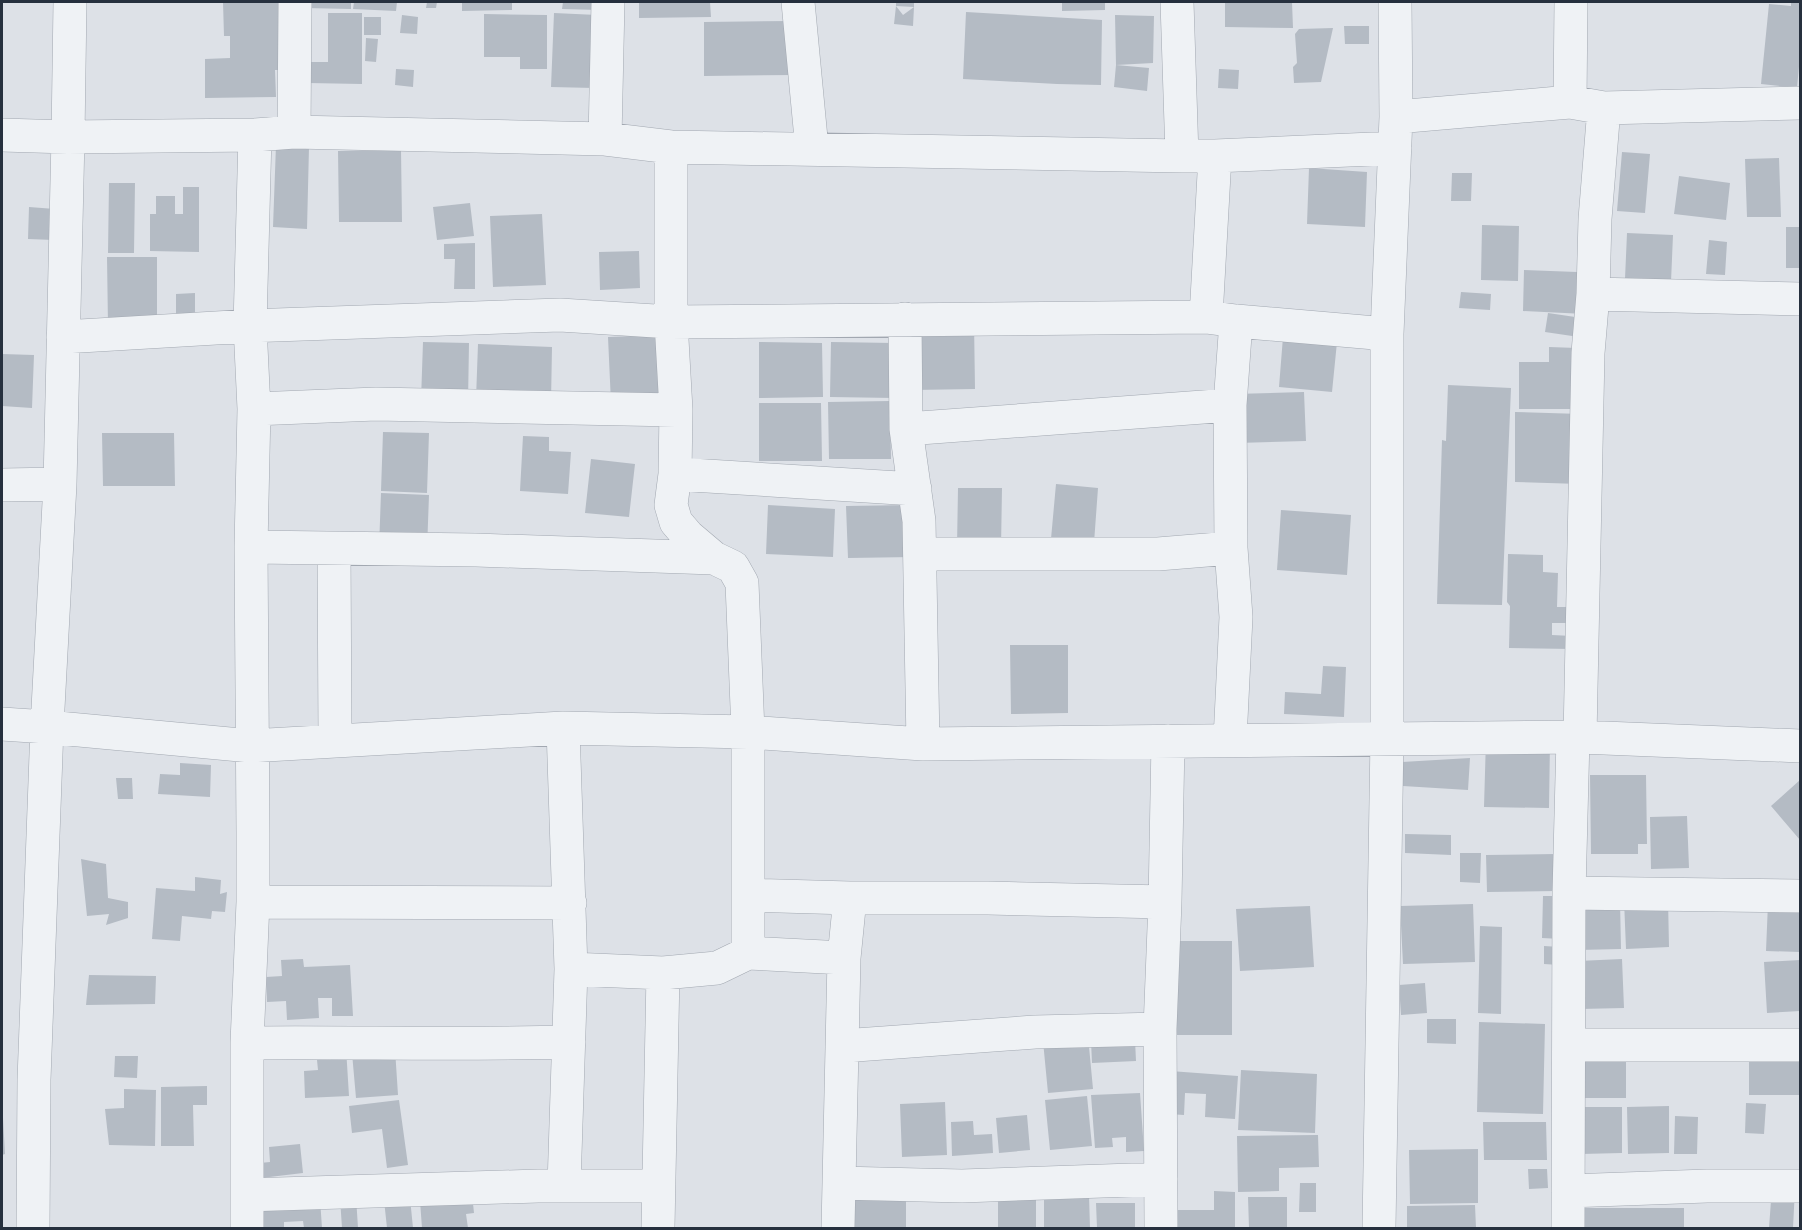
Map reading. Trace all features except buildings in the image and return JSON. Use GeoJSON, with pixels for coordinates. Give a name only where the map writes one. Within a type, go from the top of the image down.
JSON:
{"type":"FeatureCollection","features":[{"type":"Feature","properties":{"kind":"street"},"geometry":{"type":"LineString","coordinates":[[33,1228],[34,1080],[47,727],[60,484],[70,2]]}},
{"type":"Feature","properties":{"kind":"street"},"geometry":{"type":"LineString","coordinates":[[294,132],[295,2]]}},
{"type":"Feature","properties":{"kind":"street"},"geometry":{"type":"LineString","coordinates":[[605,139],[608,2]]}},
{"type":"Feature","properties":{"kind":"street"},"geometry":{"type":"LineString","coordinates":[[798,2],[812,149]]}},
{"type":"Feature","properties":{"kind":"street"},"geometry":{"type":"LineString","coordinates":[[1177,2],[1182,156]]}},
{"type":"Feature","properties":{"kind":"street"},"geometry":{"type":"LineString","coordinates":[[1379,1228],[1387,738],[1387,334],[1396,132],[1395,2]]}},
{"type":"Feature","properties":{"kind":"street"},"geometry":{"type":"LineString","coordinates":[[1570,102],[1571,2]]}},
{"type":"Feature","properties":{"kind":"street"},"geometry":{"type":"LineString","coordinates":[[2,135],[68,137],[255,135],[294,132],[605,139],[671,147],[1215,156],[1396,132],[1570,102],[1604,108],[1800,103]]}},
{"type":"Feature","properties":{"kind":"street"},"geometry":{"type":"LineString","coordinates":[[1568,1228],[1569,893],[1588,353],[1604,108]]}},
{"type":"Feature","properties":{"kind":"street"},"geometry":{"type":"LineString","coordinates":[[247,1228],[247,1043],[253,902],[251,547],[254,409],[250,326],[255,135]]}},
{"type":"Feature","properties":{"kind":"street"},"geometry":{"type":"LineString","coordinates":[[671,147],[671,322],[676,410],[675,474],[671,505],[676,522],[688,536],[714,558],[732,567],[742,583],[748,732],[748,953]]}},
{"type":"Feature","properties":{"kind":"street"},"geometry":{"type":"LineString","coordinates":[[1215,156],[1221,319],[1230,405],[1231,548],[1236,617],[1230,740]]}},
{"type":"Feature","properties":{"kind":"street"},"geometry":{"type":"LineString","coordinates":[[1593,294],[1800,299]]}},
{"type":"Feature","properties":{"kind":"street"},"geometry":{"type":"LineString","coordinates":[[63,337],[250,326],[561,315],[671,322],[1221,319],[1387,334]]}},
{"type":"Feature","properties":{"kind":"street"},"geometry":{"type":"LineString","coordinates":[[905,319],[906,429],[920,521],[923,744]]}},
{"type":"Feature","properties":{"kind":"street"},"geometry":{"type":"LineString","coordinates":[[254,409],[376,404],[676,410]]}},
{"type":"Feature","properties":{"kind":"street"},"geometry":{"type":"LineString","coordinates":[[906,429],[1230,405]]}},
{"type":"Feature","properties":{"kind":"street"},"geometry":{"type":"LineString","coordinates":[[675,474],[915,489]]}},
{"type":"Feature","properties":{"kind":"street"},"geometry":{"type":"LineString","coordinates":[[2,485],[60,484]]}},
{"type":"Feature","properties":{"kind":"street"},"geometry":{"type":"LineString","coordinates":[[251,547],[476,550],[714,558]]}},
{"type":"Feature","properties":{"kind":"street"},"geometry":{"type":"LineString","coordinates":[[920,554],[1158,554],[1231,548]]}},
{"type":"Feature","properties":{"kind":"street"},"geometry":{"type":"LineString","coordinates":[[334,549],[335,740]]}},
{"type":"Feature","properties":{"kind":"street"},"geometry":{"type":"LineString","coordinates":[[2,724],[251,746],[563,728],[748,732],[923,744],[1576,737],[1800,746]]}},
{"type":"Feature","properties":{"kind":"street"},"geometry":{"type":"LineString","coordinates":[[563,728],[570,903],[569,1042],[564,1186]]}},
{"type":"Feature","properties":{"kind":"street"},"geometry":{"type":"LineString","coordinates":[[1161,1228],[1160,1029],[1166,902],[1168,741]]}},
{"type":"Feature","properties":{"kind":"street"},"geometry":{"type":"LineString","coordinates":[[1569,893],[1800,896]]}},
{"type":"Feature","properties":{"kind":"street"},"geometry":{"type":"LineString","coordinates":[[749,895],[850,898],[988,897],[1166,902]]}},
{"type":"Feature","properties":{"kind":"street"},"geometry":{"type":"LineString","coordinates":[[838,1228],[844,958],[850,898]]}},
{"type":"Feature","properties":{"kind":"street"},"geometry":{"type":"LineString","coordinates":[[253,902],[570,903]]}},
{"type":"Feature","properties":{"kind":"street"},"geometry":{"type":"LineString","coordinates":[[570,969],[663,973],[717,968],[748,953],[844,958]]}},
{"type":"Feature","properties":{"kind":"street"},"geometry":{"type":"LineString","coordinates":[[658,1228],[663,973]]}},
{"type":"Feature","properties":{"kind":"street"},"geometry":{"type":"LineString","coordinates":[[842,1046],[1035,1032],[1160,1029]]}},
{"type":"Feature","properties":{"kind":"street"},"geometry":{"type":"LineString","coordinates":[[247,1043],[569,1042]]}},
{"type":"Feature","properties":{"kind":"street"},"geometry":{"type":"LineString","coordinates":[[1569,1045],[1800,1045]]}},
{"type":"Feature","properties":{"kind":"street"},"geometry":{"type":"LineString","coordinates":[[839,1183],[963,1186],[1161,1179]]}},
{"type":"Feature","properties":{"kind":"street"},"geometry":{"type":"LineString","coordinates":[[247,1195],[564,1186],[658,1186]]}},
{"type":"Feature","properties":{"kind":"street"},"geometry":{"type":"LineString","coordinates":[[1568,1191],[1707,1186],[1800,1186]]}}]}
